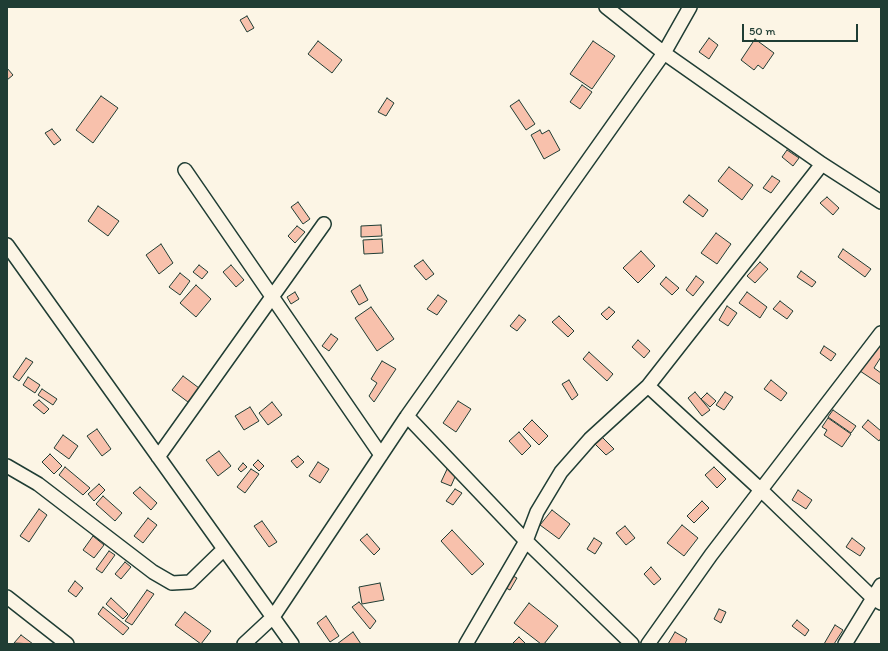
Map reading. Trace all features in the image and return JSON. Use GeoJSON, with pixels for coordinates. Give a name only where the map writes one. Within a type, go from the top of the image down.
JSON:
{"type":"FeatureCollection","features":[{"type":"Feature","properties":{"kind":"street"},"geometry":{"type":"LineString","coordinates":[[606,7],[664,53],[822,164],[881,202]]}},
{"type":"Feature","properties":{"kind":"street"},"geometry":{"type":"LineString","coordinates":[[244,644],[273,617],[407,416],[664,53],[690,7]]}},
{"type":"Feature","properties":{"kind":"street"},"geometry":{"type":"LineString","coordinates":[[466,644],[526,541],[537,512],[561,472],[590,439],[648,386],[822,164]]}},
{"type":"Feature","properties":{"kind":"street"},"geometry":{"type":"LineString","coordinates":[[185,170],[381,455]]}},
{"type":"Feature","properties":{"kind":"street"},"geometry":{"type":"LineString","coordinates":[[158,457],[324,224]]}},
{"type":"Feature","properties":{"kind":"street"},"geometry":{"type":"LineString","coordinates":[[7,245],[292,644]]}},
{"type":"Feature","properties":{"kind":"street"},"geometry":{"type":"LineString","coordinates":[[648,644],[710,555],[881,333]]}},
{"type":"Feature","properties":{"kind":"street"},"geometry":{"type":"LineString","coordinates":[[648,386],[761,490],[877,601]]}},
{"type":"Feature","properties":{"kind":"street"},"geometry":{"type":"LineString","coordinates":[[407,416],[526,541],[632,644]]}},
{"type":"Feature","properties":{"kind":"street"},"geometry":{"type":"LineString","coordinates":[[7,466],[38,484],[153,572],[172,583],[190,582],[224,549]]}},
{"type":"Feature","properties":{"kind":"street"},"geometry":{"type":"LineString","coordinates":[[845,644],[877,601],[881,585]]}},
{"type":"Feature","properties":{"kind":"street"},"geometry":{"type":"LineString","coordinates":[[7,597],[67,644]]}},
{"type":"Feature","properties":{"kind":"building"},"geometry":{"type":"Polygon","coordinates":[[[247,16],[254,28],[247,32],[240,20],[247,16]]]}},
{"type":"Feature","properties":{"kind":"building"},"geometry":{"type":"Polygon","coordinates":[[[709,38],[718,45],[709,59],[699,52],[709,38]]]}},
{"type":"Feature","properties":{"kind":"building"},"geometry":{"type":"Polygon","coordinates":[[[755,39],[774,53],[763,69],[758,65],[754,70],[741,60],[755,39]]]}},
{"type":"Feature","properties":{"kind":"building"},"geometry":{"type":"Polygon","coordinates":[[[318,41],[342,60],[332,73],[308,54],[318,41]]]}},
{"type":"Feature","properties":{"kind":"building"},"geometry":{"type":"Polygon","coordinates":[[[593,41],[615,56],[592,89],[570,74],[593,41]]]}},
{"type":"Feature","properties":{"kind":"building"},"geometry":{"type":"Polygon","coordinates":[[[7,68],[13,75],[7,80],[7,68]]]}},
{"type":"Feature","properties":{"kind":"building"},"geometry":{"type":"Polygon","coordinates":[[[582,85],[592,92],[580,109],[570,102],[582,85]]]}},
{"type":"Feature","properties":{"kind":"building"},"geometry":{"type":"Polygon","coordinates":[[[101,96],[118,108],[93,143],[76,130],[101,96]]]}},
{"type":"Feature","properties":{"kind":"building"},"geometry":{"type":"Polygon","coordinates":[[[387,98],[394,103],[386,116],[378,112],[387,98]]]}},
{"type":"Feature","properties":{"kind":"building"},"geometry":{"type":"Polygon","coordinates":[[[519,100],[535,124],[526,130],[510,106],[519,100]]]}},
{"type":"Feature","properties":{"kind":"building"},"geometry":{"type":"Polygon","coordinates":[[[52,129],[61,140],[54,145],[45,133],[52,129]]]}},
{"type":"Feature","properties":{"kind":"building"},"geometry":{"type":"Polygon","coordinates":[[[540,130],[542,134],[549,130],[560,150],[544,159],[531,135],[540,130]]]}},
{"type":"Feature","properties":{"kind":"building"},"geometry":{"type":"Polygon","coordinates":[[[787,150],[799,158],[793,166],[782,157],[787,150]]]}},
{"type":"Feature","properties":{"kind":"building"},"geometry":{"type":"Polygon","coordinates":[[[729,167],[753,185],[742,200],[718,181],[729,167]]]}},
{"type":"Feature","properties":{"kind":"building"},"geometry":{"type":"Polygon","coordinates":[[[772,176],[780,181],[771,193],[763,188],[772,176]]]}},
{"type":"Feature","properties":{"kind":"building"},"geometry":{"type":"Polygon","coordinates":[[[689,195],[708,210],[703,217],[683,202],[689,195]]]}},
{"type":"Feature","properties":{"kind":"building"},"geometry":{"type":"Polygon","coordinates":[[[827,197],[839,208],[833,215],[820,203],[827,197]]]}},
{"type":"Feature","properties":{"kind":"building"},"geometry":{"type":"Polygon","coordinates":[[[298,202],[310,219],[303,224],[291,207],[298,202]]]}},
{"type":"Feature","properties":{"kind":"building"},"geometry":{"type":"Polygon","coordinates":[[[98,206],[119,221],[108,236],[88,221],[98,206]]]}},
{"type":"Feature","properties":{"kind":"building"},"geometry":{"type":"Polygon","coordinates":[[[381,225],[382,236],[361,237],[361,226],[381,225]]]}},
{"type":"Feature","properties":{"kind":"building"},"geometry":{"type":"Polygon","coordinates":[[[297,226],[305,232],[295,243],[288,236],[297,226]]]}},
{"type":"Feature","properties":{"kind":"building"},"geometry":{"type":"Polygon","coordinates":[[[716,233],[731,244],[717,264],[701,253],[716,233]]]}},
{"type":"Feature","properties":{"kind":"building"},"geometry":{"type":"Polygon","coordinates":[[[382,239],[383,253],[364,254],[363,240],[382,239]]]}},
{"type":"Feature","properties":{"kind":"building"},"geometry":{"type":"Polygon","coordinates":[[[161,244],[173,263],[159,274],[146,255],[161,244]]]}},
{"type":"Feature","properties":{"kind":"building"},"geometry":{"type":"Polygon","coordinates":[[[843,249],[871,269],[865,277],[838,257],[843,249]]]}},
{"type":"Feature","properties":{"kind":"building"},"geometry":{"type":"Polygon","coordinates":[[[641,251],[655,266],[638,283],[623,268],[641,251]]]}},
{"type":"Feature","properties":{"kind":"building"},"geometry":{"type":"Polygon","coordinates":[[[423,260],[434,274],[426,280],[414,266],[423,260]]]}},
{"type":"Feature","properties":{"kind":"building"},"geometry":{"type":"Polygon","coordinates":[[[760,262],[768,269],[755,283],[747,276],[760,262]]]}},
{"type":"Feature","properties":{"kind":"building"},"geometry":{"type":"Polygon","coordinates":[[[199,265],[208,272],[202,279],[193,272],[199,265]]]}},
{"type":"Feature","properties":{"kind":"building"},"geometry":{"type":"Polygon","coordinates":[[[231,265],[244,280],[236,287],[223,272],[231,265]]]}},
{"type":"Feature","properties":{"kind":"building"},"geometry":{"type":"Polygon","coordinates":[[[801,271],[816,282],[812,287],[797,277],[801,271]]]}},
{"type":"Feature","properties":{"kind":"building"},"geometry":{"type":"Polygon","coordinates":[[[180,273],[190,281],[180,295],[169,287],[180,273]]]}},
{"type":"Feature","properties":{"kind":"building"},"geometry":{"type":"Polygon","coordinates":[[[696,276],[704,282],[693,296],[686,290],[696,276]]]}},
{"type":"Feature","properties":{"kind":"building"},"geometry":{"type":"Polygon","coordinates":[[[666,277],[679,288],[672,295],[660,284],[666,277]]]}},
{"type":"Feature","properties":{"kind":"building"},"geometry":{"type":"Polygon","coordinates":[[[196,285],[211,299],[196,317],[180,303],[196,285]]]}},
{"type":"Feature","properties":{"kind":"building"},"geometry":{"type":"Polygon","coordinates":[[[360,285],[368,300],[359,305],[351,291],[360,285]]]}},
{"type":"Feature","properties":{"kind":"building"},"geometry":{"type":"Polygon","coordinates":[[[295,292],[299,299],[291,304],[287,297],[295,292]]]}},
{"type":"Feature","properties":{"kind":"building"},"geometry":{"type":"Polygon","coordinates":[[[747,292],[767,307],[760,318],[739,303],[747,292]]]}},
{"type":"Feature","properties":{"kind":"building"},"geometry":{"type":"Polygon","coordinates":[[[438,295],[447,301],[437,315],[427,309],[438,295]]]}},
{"type":"Feature","properties":{"kind":"building"},"geometry":{"type":"Polygon","coordinates":[[[780,301],[793,311],[787,319],[773,309],[780,301]]]}},
{"type":"Feature","properties":{"kind":"building"},"geometry":{"type":"Polygon","coordinates":[[[727,306],[737,313],[728,326],[719,320],[727,306]]]}},
{"type":"Feature","properties":{"kind":"building"},"geometry":{"type":"Polygon","coordinates":[[[371,307],[394,339],[377,351],[355,318],[371,307]]]}},
{"type":"Feature","properties":{"kind":"building"},"geometry":{"type":"Polygon","coordinates":[[[609,307],[615,312],[607,320],[601,314],[609,307]]]}},
{"type":"Feature","properties":{"kind":"building"},"geometry":{"type":"Polygon","coordinates":[[[519,315],[526,320],[517,331],[510,326],[519,315]]]}},
{"type":"Feature","properties":{"kind":"building"},"geometry":{"type":"Polygon","coordinates":[[[559,316],[574,331],[568,337],[552,322],[559,316]]]}},
{"type":"Feature","properties":{"kind":"building"},"geometry":{"type":"Polygon","coordinates":[[[331,334],[338,339],[329,351],[322,346],[331,334]]]}},
{"type":"Feature","properties":{"kind":"building"},"geometry":{"type":"Polygon","coordinates":[[[638,340],[650,351],[644,358],[632,347],[638,340]]]}},
{"type":"Feature","properties":{"kind":"building"},"geometry":{"type":"Polygon","coordinates":[[[879,344],[881,346],[881,357],[874,368],[881,373],[881,385],[860,371],[879,344]]]}},
{"type":"Feature","properties":{"kind":"building"},"geometry":{"type":"Polygon","coordinates":[[[824,346],[836,354],[831,361],[820,353],[824,346]]]}},
{"type":"Feature","properties":{"kind":"building"},"geometry":{"type":"Polygon","coordinates":[[[589,352],[613,374],[607,381],[583,359],[589,352]]]}},
{"type":"Feature","properties":{"kind":"building"},"geometry":{"type":"Polygon","coordinates":[[[26,358],[33,362],[19,381],[13,377],[26,358]]]}},
{"type":"Feature","properties":{"kind":"building"},"geometry":{"type":"Polygon","coordinates":[[[382,361],[396,369],[374,402],[369,396],[377,383],[371,379],[382,361]]]}},
{"type":"Feature","properties":{"kind":"building"},"geometry":{"type":"Polygon","coordinates":[[[183,376],[199,388],[188,402],[172,390],[183,376]]]}},
{"type":"Feature","properties":{"kind":"building"},"geometry":{"type":"Polygon","coordinates":[[[28,377],[40,385],[35,393],[23,385],[28,377]]]}},
{"type":"Feature","properties":{"kind":"building"},"geometry":{"type":"Polygon","coordinates":[[[569,380],[578,395],[572,400],[562,384],[569,380]]]}},
{"type":"Feature","properties":{"kind":"building"},"geometry":{"type":"Polygon","coordinates":[[[771,380],[787,393],[781,401],[764,389],[771,380]]]}},
{"type":"Feature","properties":{"kind":"building"},"geometry":{"type":"Polygon","coordinates":[[[42,389],[57,399],[53,405],[38,395],[42,389]]]}},
{"type":"Feature","properties":{"kind":"building"},"geometry":{"type":"Polygon","coordinates":[[[695,392],[710,410],[702,416],[688,398],[695,392]]]}},
{"type":"Feature","properties":{"kind":"building"},"geometry":{"type":"Polygon","coordinates":[[[725,392],[733,397],[724,410],[716,405],[725,392]]]}},
{"type":"Feature","properties":{"kind":"building"},"geometry":{"type":"Polygon","coordinates":[[[707,393],[716,401],[710,407],[701,399],[707,393]]]}},
{"type":"Feature","properties":{"kind":"building"},"geometry":{"type":"Polygon","coordinates":[[[39,400],[49,409],[44,414],[33,405],[39,400]]]}},
{"type":"Feature","properties":{"kind":"building"},"geometry":{"type":"Polygon","coordinates":[[[458,401],[471,409],[456,432],[443,423],[458,401]]]}},
{"type":"Feature","properties":{"kind":"building"},"geometry":{"type":"Polygon","coordinates":[[[272,402],[282,415],[268,425],[259,413],[272,402]]]}},
{"type":"Feature","properties":{"kind":"building"},"geometry":{"type":"Polygon","coordinates":[[[250,407],[259,421],[244,430],[235,416],[250,407]]]}},
{"type":"Feature","properties":{"kind":"building"},"geometry":{"type":"Polygon","coordinates":[[[833,410],[856,426],[851,433],[828,417],[833,410]]]}},
{"type":"Feature","properties":{"kind":"building"},"geometry":{"type":"Polygon","coordinates":[[[828,418],[851,434],[842,447],[824,435],[827,430],[822,427],[828,418]]]}},
{"type":"Feature","properties":{"kind":"building"},"geometry":{"type":"Polygon","coordinates":[[[532,420],[548,436],[539,445],[523,429],[532,420]]]}},
{"type":"Feature","properties":{"kind":"building"},"geometry":{"type":"Polygon","coordinates":[[[868,420],[881,431],[881,438],[879,441],[862,427],[868,420]]]}},
{"type":"Feature","properties":{"kind":"building"},"geometry":{"type":"Polygon","coordinates":[[[97,429],[111,449],[102,456],[87,436],[97,429]]]}},
{"type":"Feature","properties":{"kind":"building"},"geometry":{"type":"Polygon","coordinates":[[[519,432],[531,446],[522,455],[509,441],[519,432]]]}},
{"type":"Feature","properties":{"kind":"building"},"geometry":{"type":"Polygon","coordinates":[[[63,435],[78,446],[69,459],[54,448],[63,435]]]}},
{"type":"Feature","properties":{"kind":"building"},"geometry":{"type":"Polygon","coordinates":[[[602,437],[614,449],[606,455],[595,444],[602,437]]]}},
{"type":"Feature","properties":{"kind":"building"},"geometry":{"type":"Polygon","coordinates":[[[219,451],[231,466],[218,476],[206,460],[219,451]]]}},
{"type":"Feature","properties":{"kind":"building"},"geometry":{"type":"Polygon","coordinates":[[[50,454],[62,466],[54,474],[42,462],[50,454]]]}},
{"type":"Feature","properties":{"kind":"building"},"geometry":{"type":"Polygon","coordinates":[[[298,456],[304,462],[297,468],[291,461],[298,456]]]}},
{"type":"Feature","properties":{"kind":"building"},"geometry":{"type":"Polygon","coordinates":[[[258,460],[264,466],[259,471],[253,465],[258,460]]]}},
{"type":"Feature","properties":{"kind":"building"},"geometry":{"type":"Polygon","coordinates":[[[318,462],[329,469],[320,483],[309,476],[318,462]]]}},
{"type":"Feature","properties":{"kind":"building"},"geometry":{"type":"Polygon","coordinates":[[[243,463],[247,467],[241,472],[238,469],[243,463]]]}},
{"type":"Feature","properties":{"kind":"building"},"geometry":{"type":"Polygon","coordinates":[[[449,465],[458,470],[451,486],[441,482],[449,465]]]}},
{"type":"Feature","properties":{"kind":"building"},"geometry":{"type":"Polygon","coordinates":[[[65,467],[90,488],[83,495],[59,475],[65,467]]]}},
{"type":"Feature","properties":{"kind":"building"},"geometry":{"type":"Polygon","coordinates":[[[714,467],[726,479],[717,488],[705,475],[714,467]]]}},
{"type":"Feature","properties":{"kind":"building"},"geometry":{"type":"Polygon","coordinates":[[[251,469],[259,474],[245,493],[237,487],[251,469]]]}},
{"type":"Feature","properties":{"kind":"building"},"geometry":{"type":"Polygon","coordinates":[[[99,484],[105,490],[94,501],[88,494],[99,484]]]}},
{"type":"Feature","properties":{"kind":"building"},"geometry":{"type":"Polygon","coordinates":[[[140,487],[157,503],[151,510],[133,493],[140,487]]]}},
{"type":"Feature","properties":{"kind":"building"},"geometry":{"type":"Polygon","coordinates":[[[455,489],[462,493],[453,505],[446,501],[455,489]]]}},
{"type":"Feature","properties":{"kind":"building"},"geometry":{"type":"Polygon","coordinates":[[[798,490],[812,500],[806,509],[792,500],[798,490]]]}},
{"type":"Feature","properties":{"kind":"building"},"geometry":{"type":"Polygon","coordinates":[[[103,496],[122,513],[115,521],[96,504],[103,496]]]}},
{"type":"Feature","properties":{"kind":"building"},"geometry":{"type":"Polygon","coordinates":[[[702,501],[709,508],[694,523],[687,516],[702,501]]]}},
{"type":"Feature","properties":{"kind":"building"},"geometry":{"type":"Polygon","coordinates":[[[39,509],[47,515],[29,542],[20,536],[39,509]]]}},
{"type":"Feature","properties":{"kind":"building"},"geometry":{"type":"Polygon","coordinates":[[[552,510],[570,524],[559,539],[540,525],[552,510]]]}},
{"type":"Feature","properties":{"kind":"building"},"geometry":{"type":"Polygon","coordinates":[[[148,518],[157,525],[143,543],[134,536],[148,518]]]}},
{"type":"Feature","properties":{"kind":"building"},"geometry":{"type":"Polygon","coordinates":[[[262,521],[277,542],[269,547],[254,526],[262,521]]]}},
{"type":"Feature","properties":{"kind":"building"},"geometry":{"type":"Polygon","coordinates":[[[682,525],[698,538],[684,556],[667,543],[682,525]]]}},
{"type":"Feature","properties":{"kind":"building"},"geometry":{"type":"Polygon","coordinates":[[[625,526],[635,538],[626,545],[616,533],[625,526]]]}},
{"type":"Feature","properties":{"kind":"building"},"geometry":{"type":"Polygon","coordinates":[[[452,530],[484,564],[472,575],[441,541],[452,530]]]}},
{"type":"Feature","properties":{"kind":"building"},"geometry":{"type":"Polygon","coordinates":[[[367,534],[380,549],[374,555],[360,540],[367,534]]]}},
{"type":"Feature","properties":{"kind":"building"},"geometry":{"type":"Polygon","coordinates":[[[93,536],[104,545],[94,558],[83,550],[93,536]]]}},
{"type":"Feature","properties":{"kind":"building"},"geometry":{"type":"Polygon","coordinates":[[[594,538],[602,543],[595,554],[587,549],[594,538]]]}},
{"type":"Feature","properties":{"kind":"building"},"geometry":{"type":"Polygon","coordinates":[[[852,538],[865,548],[860,556],[846,547],[852,538]]]}},
{"type":"Feature","properties":{"kind":"building"},"geometry":{"type":"Polygon","coordinates":[[[109,551],[115,555],[102,573],[96,569],[109,551]]]}},
{"type":"Feature","properties":{"kind":"building"},"geometry":{"type":"Polygon","coordinates":[[[125,562],[131,567],[121,579],[115,574],[125,562]]]}},
{"type":"Feature","properties":{"kind":"building"},"geometry":{"type":"Polygon","coordinates":[[[651,567],[661,579],[654,585],[644,574],[651,567]]]}},
{"type":"Feature","properties":{"kind":"building"},"geometry":{"type":"Polygon","coordinates":[[[511,575],[517,578],[510,590],[504,587],[511,575]]]}},
{"type":"Feature","properties":{"kind":"building"},"geometry":{"type":"Polygon","coordinates":[[[75,581],[83,588],[76,597],[68,591],[75,581]]]}},
{"type":"Feature","properties":{"kind":"building"},"geometry":{"type":"Polygon","coordinates":[[[380,583],[384,600],[362,604],[359,587],[380,583]]]}},
{"type":"Feature","properties":{"kind":"building"},"geometry":{"type":"Polygon","coordinates":[[[147,590],[154,594],[132,625],[125,621],[147,590]]]}},
{"type":"Feature","properties":{"kind":"building"},"geometry":{"type":"Polygon","coordinates":[[[111,598],[128,614],[123,619],[106,604],[111,598]]]}},
{"type":"Feature","properties":{"kind":"building"},"geometry":{"type":"Polygon","coordinates":[[[359,602],[376,621],[370,629],[352,607],[359,602]]]}},
{"type":"Feature","properties":{"kind":"building"},"geometry":{"type":"Polygon","coordinates":[[[529,603],[558,626],[544,644],[541,644],[514,623],[529,603]]]}},
{"type":"Feature","properties":{"kind":"building"},"geometry":{"type":"Polygon","coordinates":[[[103,607],[129,628],[123,635],[98,614],[103,607]]]}},
{"type":"Feature","properties":{"kind":"building"},"geometry":{"type":"Polygon","coordinates":[[[719,609],[726,612],[721,623],[714,619],[719,609]]]}},
{"type":"Feature","properties":{"kind":"building"},"geometry":{"type":"Polygon","coordinates":[[[185,612],[211,631],[201,644],[175,625],[185,612]]]}},
{"type":"Feature","properties":{"kind":"building"},"geometry":{"type":"Polygon","coordinates":[[[326,616],[339,636],[330,642],[317,623],[326,616]]]}},
{"type":"Feature","properties":{"kind":"building"},"geometry":{"type":"Polygon","coordinates":[[[797,620],[809,630],[805,636],[792,626],[797,620]]]}},
{"type":"Feature","properties":{"kind":"building"},"geometry":{"type":"Polygon","coordinates":[[[835,625],[843,630],[834,644],[824,644],[835,625]]]}},
{"type":"Feature","properties":{"kind":"building"},"geometry":{"type":"Polygon","coordinates":[[[353,632],[361,644],[337,644],[353,632]]]}},
{"type":"Feature","properties":{"kind":"building"},"geometry":{"type":"Polygon","coordinates":[[[675,632],[687,639],[685,644],[668,644],[675,632]]]}},
{"type":"Feature","properties":{"kind":"building"},"geometry":{"type":"Polygon","coordinates":[[[21,635],[33,644],[14,643],[21,635]]]}},
{"type":"Feature","properties":{"kind":"building"},"geometry":{"type":"Polygon","coordinates":[[[519,637],[526,644],[512,644],[519,637]]]}}]}
